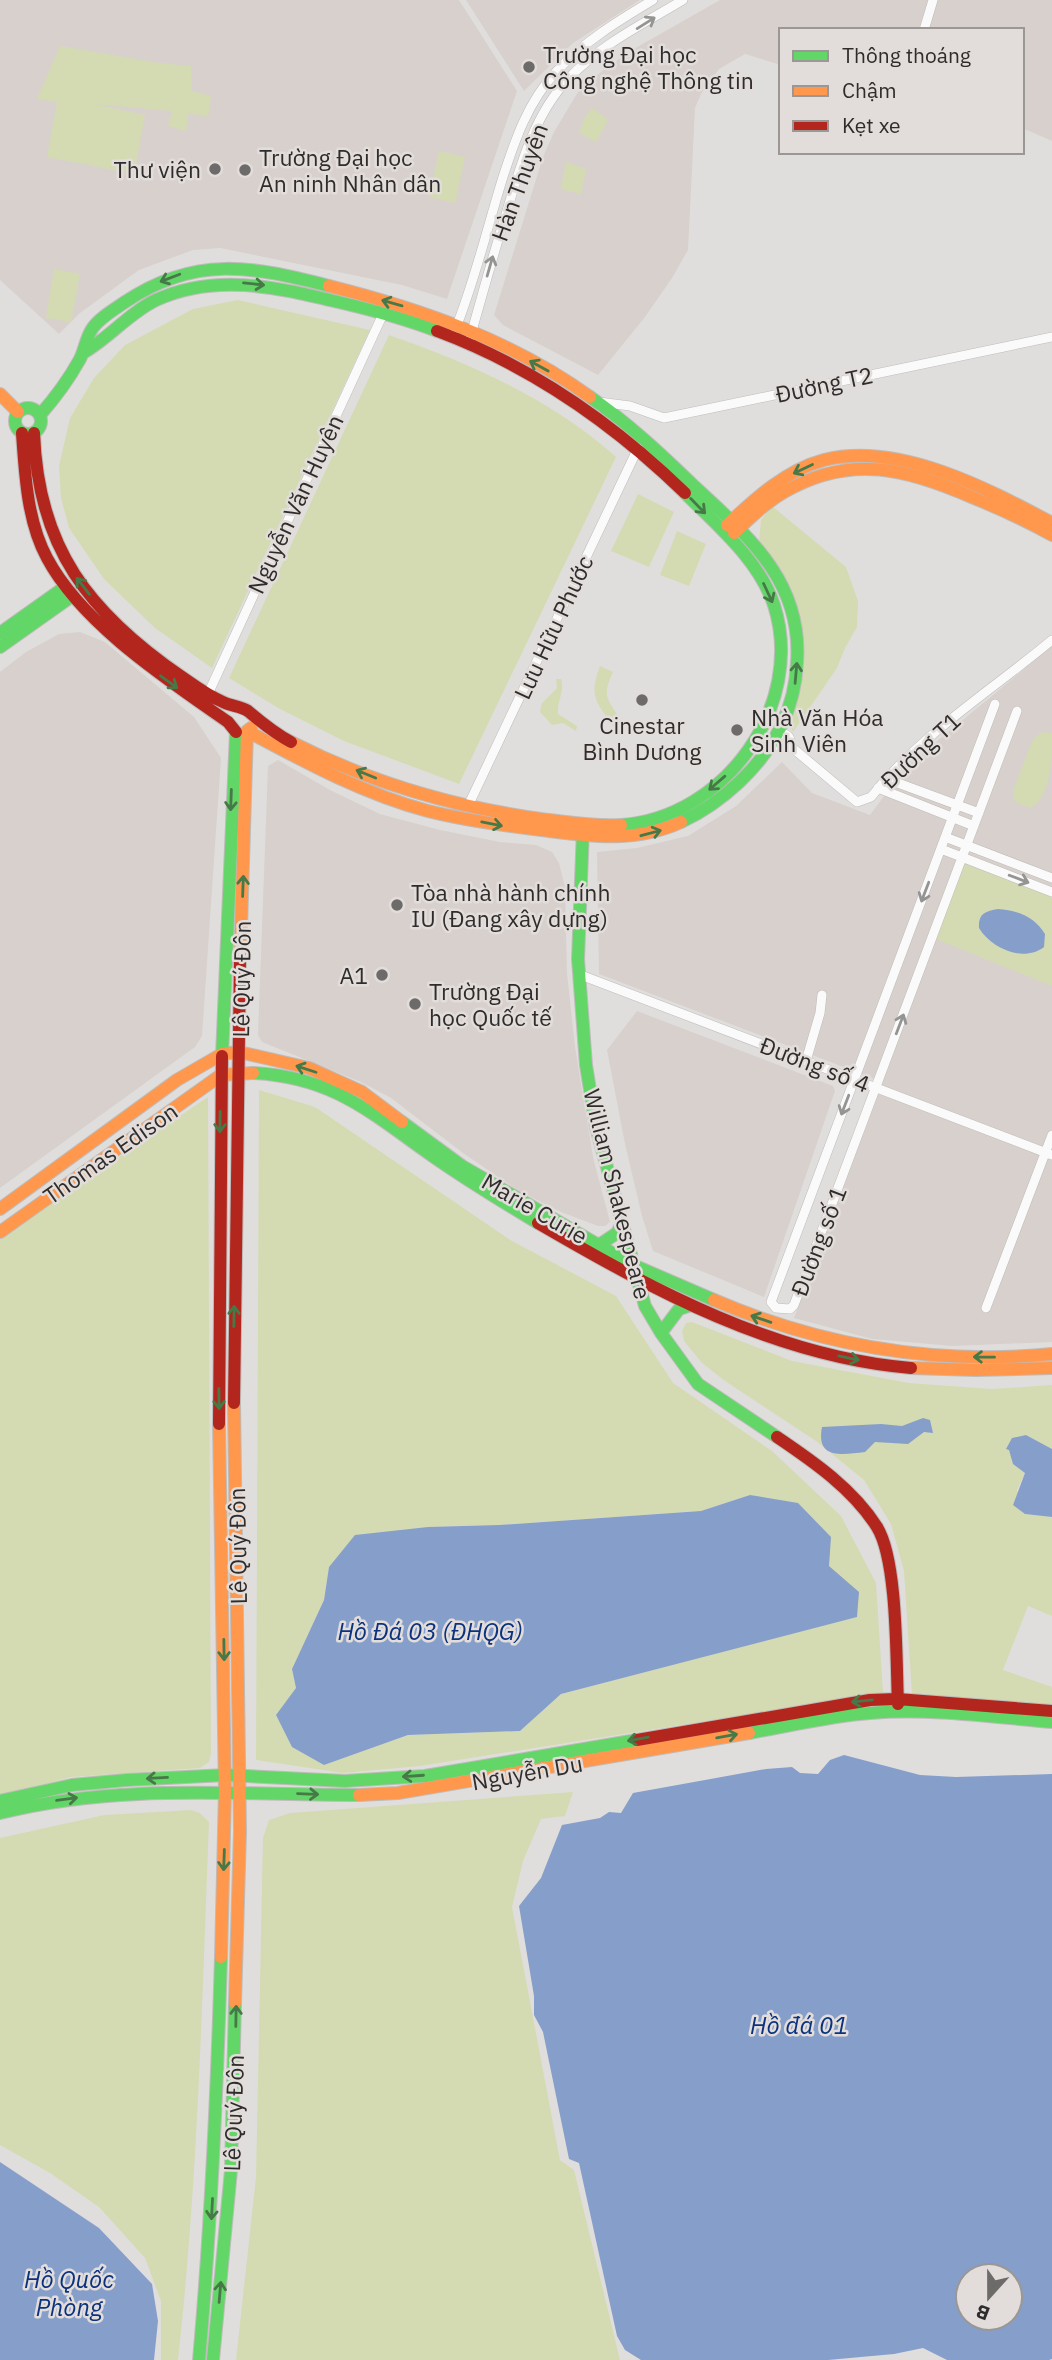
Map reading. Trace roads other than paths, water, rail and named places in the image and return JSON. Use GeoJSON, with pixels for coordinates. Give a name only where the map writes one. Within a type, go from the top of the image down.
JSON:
{"type":"FeatureCollection","features":[{"type":"Feature","properties":{"kind":"street","name":"Hàn Thuyên"},"geometry":{"type":"LineString","coordinates":[[454,331],[515,141],[533,102],[555,72],[584,45],[653,0]]}},
{"type":"Feature","properties":{"kind":"street","name":"Hàn Thuyên"},"geometry":{"type":"LineString","coordinates":[[470,338],[517,178],[535,130],[548,106],[567,80],[605,48],[683,0]]}},
{"type":"Feature","properties":{"kind":"street"},"geometry":{"type":"LineString","coordinates":[[925,28],[933,0]]}},
{"type":"Feature","properties":{"kind":"street"},"geometry":{"type":"LineString","coordinates":[[213,267],[242,268],[299,278],[418,310],[454,331],[530,361],[575,386],[753,565],[765,585],[780,626],[782,646],[779,684],[762,732],[715,786],[678,811],[656,820],[632,825],[583,830],[502,826],[425,810],[354,784],[237,728],[160,675],[68,591],[46,556],[32,515],[25,476],[28,433],[40,427],[40,415],[83,353],[89,332],[94,326],[141,290],[181,273],[213,267]]}},
{"type":"Feature","properties":{"kind":"street"},"geometry":{"type":"LineString","coordinates":[[83,353],[102,344],[144,307],[180,291],[213,283],[259,283],[454,331]]}},
{"type":"Feature","properties":{"kind":"street","name":"Nguyễn Văn Huyên"},"geometry":{"type":"LineString","coordinates":[[208,694],[383,314]]}},
{"type":"Feature","properties":{"kind":"street","name":"Đường T2"},"geometry":{"type":"LineString","coordinates":[[594,406],[630,406],[664,418],[1052,337]]}},
{"type":"Feature","properties":{"kind":"street"},"geometry":{"type":"LineString","coordinates":[[0,394],[19,412]]}},
{"type":"Feature","properties":{"kind":"street"},"geometry":{"type":"LineString","coordinates":[[19,412],[15,423],[28,433],[38,494],[54,539],[77,579],[94,600],[136,640],[177,673],[208,694],[238,709],[246,710],[272,732],[363,774],[401,788],[468,806],[583,830],[610,839],[660,831],[684,821],[743,779],[777,738],[795,683],[798,650],[794,618],[778,575],[735,525],[650,445],[594,406]]}},
{"type":"Feature","properties":{"kind":"street"},"geometry":{"type":"LineString","coordinates":[[19,412],[30,408],[40,415]]}},
{"type":"Feature","properties":{"kind":"street","name":"Lưu Hữu Phước"},"geometry":{"type":"LineString","coordinates":[[468,806],[638,448]]}},
{"type":"Feature","properties":{"kind":"street"},"geometry":{"type":"LineString","coordinates":[[725,534],[781,480],[800,469],[826,459],[868,456],[906,461],[948,474],[1052,523]]}},
{"type":"Feature","properties":{"kind":"street"},"geometry":{"type":"LineString","coordinates":[[735,525],[774,497],[797,485],[831,471],[871,467],[913,473],[934,480],[1034,524],[1052,535]]}},
{"type":"Feature","properties":{"kind":"street"},"geometry":{"type":"LineString","coordinates":[[0,634],[68,591]]}},
{"type":"Feature","properties":{"kind":"street"},"geometry":{"type":"LineString","coordinates":[[0,648],[68,591]]}},
{"type":"Feature","properties":{"kind":"street","name":"Đường T1"},"geometry":{"type":"LineString","coordinates":[[777,738],[782,734],[786,735],[789,744],[857,802],[871,797],[887,779],[974,701],[1052,640]]}},
{"type":"Feature","properties":{"kind":"street","name":"Đường số 1"},"geometry":{"type":"LineString","coordinates":[[995,704],[771,1302],[776,1308],[790,1309],[794,1304],[1017,711]]}},
{"type":"Feature","properties":{"kind":"street"},"geometry":{"type":"LineString","coordinates":[[237,728],[232,713],[238,709]]}},
{"type":"Feature","properties":{"kind":"street"},"geometry":{"type":"LineString","coordinates":[[237,728],[252,725],[252,717]]}},
{"type":"Feature","properties":{"kind":"street","name":"Lê Quý Đôn"},"geometry":{"type":"LineString","coordinates":[[199,2360],[210,2241],[218,2077],[226,1775],[218,1364],[221,1075],[237,728]]}},
{"type":"Feature","properties":{"kind":"street","name":"Lê Quý Đôn"},"geometry":{"type":"LineString","coordinates":[[213,2360],[231,2169],[240,1791],[233,1364],[240,1072],[237,728]]}},
{"type":"Feature","properties":{"kind":"street"},"geometry":{"type":"LineString","coordinates":[[762,732],[777,738]]}},
{"type":"Feature","properties":{"kind":"street"},"geometry":{"type":"LineString","coordinates":[[887,779],[979,813]]}},
{"type":"Feature","properties":{"kind":"street"},"geometry":{"type":"LineString","coordinates":[[878,788],[974,826]]}},
{"type":"Feature","properties":{"kind":"street","name":"William Shakespeare"},"geometry":{"type":"LineString","coordinates":[[583,830],[578,938],[585,1052],[595,1121],[645,1306],[698,1384],[816,1465],[847,1490],[878,1529],[890,1566],[898,1705]]}},
{"type":"Feature","properties":{"kind":"street"},"geometry":{"type":"LineString","coordinates":[[945,837],[1052,878]]}},
{"type":"Feature","properties":{"kind":"street"},"geometry":{"type":"LineString","coordinates":[[941,849],[1052,892]]}},
{"type":"Feature","properties":{"kind":"street"},"geometry":{"type":"LineString","coordinates":[[225,969],[240,970]]}},
{"type":"Feature","properties":{"kind":"street","name":"Đường số 4"},"geometry":{"type":"LineString","coordinates":[[579,974],[1049,1154]]}},
{"type":"Feature","properties":{"kind":"street"},"geometry":{"type":"LineString","coordinates":[[806,1061],[820,1013],[822,995]]}},
{"type":"Feature","properties":{"kind":"street","name":"Marie Curie"},"geometry":{"type":"LineString","coordinates":[[222,1054],[239,1052],[309,1068],[362,1093],[462,1166],[599,1245],[634,1271],[750,1315],[841,1342],[933,1356],[1020,1357],[1052,1354]]}},
{"type":"Feature","properties":{"kind":"street","name":"Thomas Edison"},"geometry":{"type":"LineString","coordinates":[[0,1209],[177,1080],[222,1054]]}},
{"type":"Feature","properties":{"kind":"street","name":"Marie Curie"},"geometry":{"type":"LineString","coordinates":[[221,1075],[240,1072],[266,1073],[338,1093],[497,1198],[634,1271],[691,1305],[824,1353],[865,1362],[943,1370],[1006,1371],[1052,1368]]}},
{"type":"Feature","properties":{"kind":"street","name":"Thomas Edison"},"geometry":{"type":"LineString","coordinates":[[0,1232],[221,1075]]}},
{"type":"Feature","properties":{"kind":"street"},"geometry":{"type":"LineString","coordinates":[[986,1308],[1049,1154],[1052,1135]]}},
{"type":"Feature","properties":{"kind":"street"},"geometry":{"type":"LineString","coordinates":[[98,1138],[110,1153]]}},
{"type":"Feature","properties":{"kind":"street"},"geometry":{"type":"LineString","coordinates":[[599,1245],[617,1233],[622,1224]]}},
{"type":"Feature","properties":{"kind":"street"},"geometry":{"type":"LineString","coordinates":[[661,1333],[679,1309],[691,1305]]}},
{"type":"Feature","properties":{"kind":"street"},"geometry":{"type":"LineString","coordinates":[[218,1364],[233,1364]]}},
{"type":"Feature","properties":{"kind":"street"},"geometry":{"type":"LineString","coordinates":[[219,1444],[234,1443]]}},
{"type":"Feature","properties":{"kind":"street"},"geometry":{"type":"LineString","coordinates":[[222,1545],[237,1542]]}},
{"type":"Feature","properties":{"kind":"street","name":"Nguyễn Du"},"geometry":{"type":"LineString","coordinates":[[0,1801],[72,1785],[127,1780],[226,1775],[345,1781],[425,1776],[850,1703],[1052,1711]]}},
{"type":"Feature","properties":{"kind":"street","name":"Nguyễn Du"},"geometry":{"type":"LineString","coordinates":[[0,1813],[48,1801],[129,1792],[240,1791],[349,1796],[415,1791],[898,1705],[1052,1722]]}},
{"type":"Feature","properties":{"kind":"street"},"geometry":{"type":"LineString","coordinates":[[218,2077],[235,2078]]}},
{"type":"Feature","properties":{"kind":"street"},"geometry":{"type":"LineString","coordinates":[[210,2241],[225,2242]]}},
{"type":"Feature","properties":{"kind":"water"},"geometry":{"type":"Polygon","coordinates":[[[998,909],[1019,913],[1036,923],[1045,934],[1044,947],[1027,954],[1008,951],[991,942],[979,928],[980,919],[986,912],[998,909]]]}},
{"type":"Feature","properties":{"kind":"water"},"geometry":{"type":"Polygon","coordinates":[[[923,1418],[930,1420],[933,1433],[924,1432],[908,1444],[875,1442],[865,1452],[839,1454],[826,1450],[821,1437],[822,1427],[881,1424],[902,1426],[923,1418]]]}},
{"type":"Feature","properties":{"kind":"water"},"geometry":{"type":"Polygon","coordinates":[[[1026,1435],[1052,1449],[1052,1517],[1025,1514],[1013,1505],[1025,1473],[1013,1464],[1009,1450],[1006,1449],[1012,1438],[1026,1435]]]}},
{"type":"Feature","properties":{"kind":"water","name":"Hồ Đá 03 (ĐHQG)"},"geometry":{"type":"Polygon","coordinates":[[[750,1495],[798,1503],[831,1537],[829,1566],[859,1592],[857,1617],[561,1694],[520,1731],[408,1735],[324,1765],[292,1747],[276,1715],[296,1688],[292,1669],[324,1600],[329,1567],[355,1535],[428,1527],[499,1525],[701,1511],[750,1495]]]}},
{"type":"Feature","properties":{"kind":"water","name":"Hồ đá 01"},"geometry":{"type":"Polygon","coordinates":[[[844,1755],[920,1775],[956,1777],[1052,1774],[1052,2359],[947,2360],[923,2348],[894,2354],[828,2360],[641,2360],[625,2350],[617,2336],[579,2163],[569,2159],[543,2032],[534,2015],[534,1996],[519,1906],[541,1878],[562,1825],[600,1818],[609,1812],[621,1813],[633,1793],[766,1769],[792,1767],[800,1773],[818,1774],[830,1760],[844,1755]]]}},
{"type":"Feature","properties":{"kind":"water","name":"Hồ Quốc Phòng"},"geometry":{"type":"Polygon","coordinates":[[[0,2162],[99,2228],[152,2284],[158,2321],[154,2360],[0,2360],[0,2162]]]}},
{"type":"Feature","properties":{"kind":"place","name":"Trường Đại học Công nghệ Thông tin"},"geometry":{"type":"Point","coordinates":[529,67]}},
{"type":"Feature","properties":{"kind":"place","name":"Thư viện"},"geometry":{"type":"Point","coordinates":[215,169]}},
{"type":"Feature","properties":{"kind":"place","name":"Trường Đại học An ninh Nhân dân"},"geometry":{"type":"Point","coordinates":[245,170]}},
{"type":"Feature","properties":{"kind":"place","name":"Cinestar Bình Dương"},"geometry":{"type":"Point","coordinates":[642,700]}},
{"type":"Feature","properties":{"kind":"place","name":"Nhà Văn Hóa Sinh Viên"},"geometry":{"type":"Point","coordinates":[737,730]}},
{"type":"Feature","properties":{"kind":"place","name":"Tòa nhà hành chính IU (Đang xây dựng)"},"geometry":{"type":"Point","coordinates":[397,905]}},
{"type":"Feature","properties":{"kind":"place","name":"A1"},"geometry":{"type":"Point","coordinates":[382,975]}},
{"type":"Feature","properties":{"kind":"place","name":"Trường Đại học Quốc tế"},"geometry":{"type":"Point","coordinates":[415,1004]}}]}
